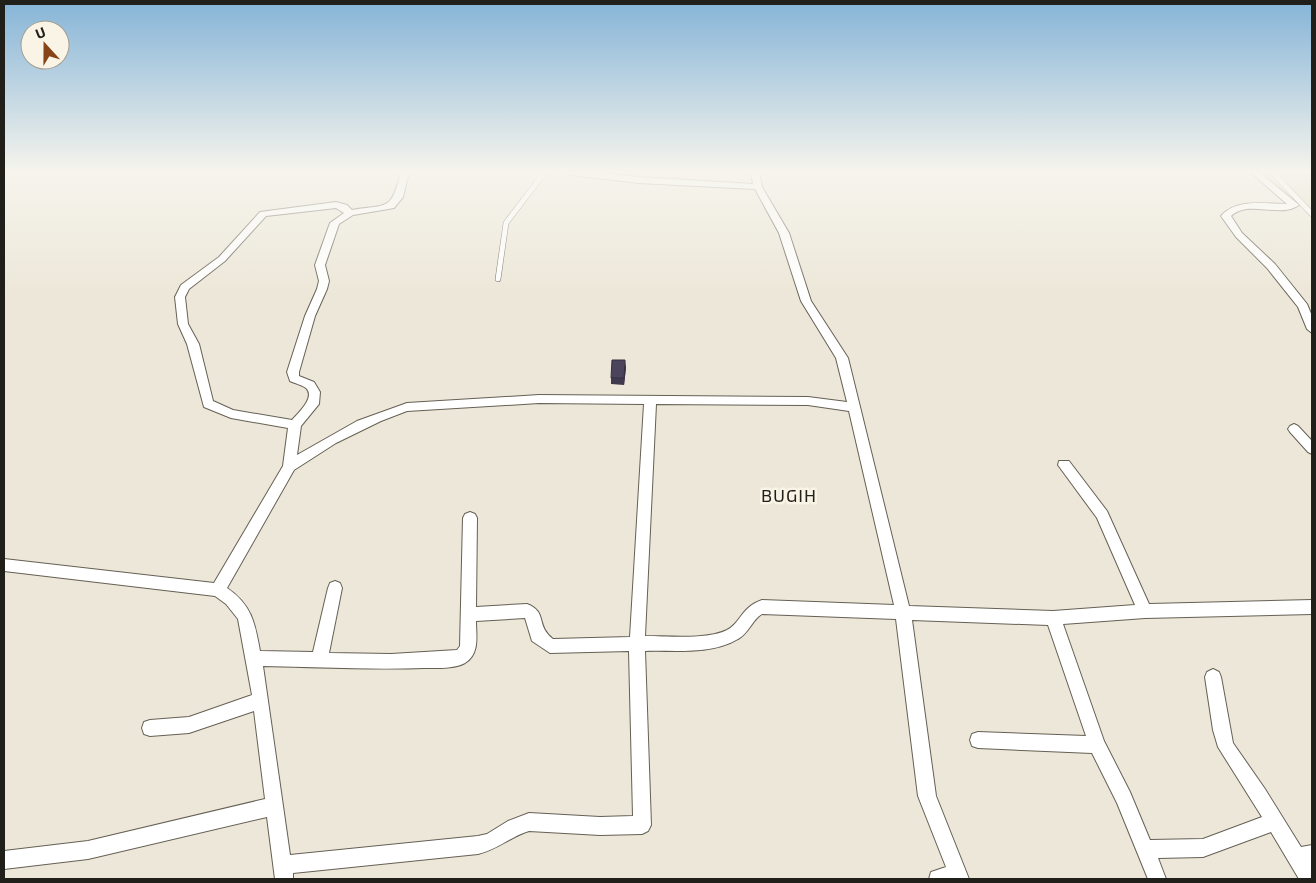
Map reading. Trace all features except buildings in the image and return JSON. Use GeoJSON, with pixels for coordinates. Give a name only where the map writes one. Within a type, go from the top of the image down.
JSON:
{"type":"FeatureCollection","features":[{"type":"Feature","properties":{"kind":"street"},"geometry":{"type":"LineString","coordinates":[[269,213],[262,214],[222,259],[185,288],[180,298],[183,324],[193,344],[208,404],[231,414],[295,425]]}},
{"type":"Feature","properties":{"kind":"street"},"geometry":{"type":"LineString","coordinates":[[218,590],[289,466],[295,425],[313,404],[314,392],[310,385],[294,378],[293,372],[310,316],[324,281],[320,265],[335,222],[350,213]]}},
{"type":"Feature","properties":{"kind":"street"},"geometry":{"type":"LineString","coordinates":[[773,213],[784,233],[806,301],[842,358],[852,407],[903,612],[927,796],[959,876],[938,879]]}},
{"type":"Feature","properties":{"kind":"street"},"geometry":{"type":"LineString","coordinates":[[1229,213],[1226,216],[1239,235],[1271,266],[1304,306],[1312,329]]}},
{"type":"Feature","properties":{"kind":"street"},"geometry":{"type":"LineString","coordinates":[[289,466],[360,425],[392,411],[407,407],[539,399],[808,401],[852,407]]}},
{"type":"Feature","properties":{"kind":"street"},"geometry":{"type":"LineString","coordinates":[[4,566],[218,590],[231,598],[245,616],[254,658],[283,872],[478,845],[491,842],[514,827],[529,822],[600,826],[642,825],[638,645],[650,400]]}},
{"type":"Feature","properties":{"kind":"street"},"geometry":{"type":"LineString","coordinates":[[1294,429],[1312,449]]}},
{"type":"Feature","properties":{"kind":"street"},"geometry":{"type":"LineString","coordinates":[[1064,465],[1102,515],[1145,611]]}},
{"type":"Feature","properties":{"kind":"street"},"geometry":{"type":"LineString","coordinates":[[254,658],[320,658],[391,662],[445,660],[461,657],[466,654],[470,614],[470,518]]}},
{"type":"Feature","properties":{"kind":"street"},"geometry":{"type":"LineString","coordinates":[[320,658],[335,588]]}},
{"type":"Feature","properties":{"kind":"street"},"geometry":{"type":"LineString","coordinates":[[470,614],[527,611],[532,614],[537,636],[550,646],[710,642],[719,640],[739,630],[747,616],[754,610],[762,607],[1052,618],[1145,611],[1310,611]]}},
{"type":"Feature","properties":{"kind":"street"},"geometry":{"type":"LineString","coordinates":[[1052,618],[1098,745],[1114,777],[1157,879]]}},
{"type":"Feature","properties":{"kind":"street"},"geometry":{"type":"LineString","coordinates":[[1212,677],[1221,730],[1226,747],[1274,821],[1304,855],[1310,879]]}},
{"type":"Feature","properties":{"kind":"street"},"geometry":{"type":"LineString","coordinates":[[150,728],[188,726],[260,700]]}},
{"type":"Feature","properties":{"kind":"street"},"geometry":{"type":"LineString","coordinates":[[978,740],[1098,745]]}},
{"type":"Feature","properties":{"kind":"street"},"geometry":{"type":"LineString","coordinates":[[4,860],[88,850],[274,806]]}},
{"type":"Feature","properties":{"kind":"street"},"geometry":{"type":"LineString","coordinates":[[1144,848],[1203,848],[1274,821]]}},
{"type":"Feature","properties":{"kind":"lane"},"geometry":{"type":"LineString","coordinates":[[498,279],[506,223],[513,213]]}},
{"type":"Feature","properties":{"kind":"district","name":"BUGIH"},"geometry":{"type":"Point","coordinates":[789,496]}}]}
